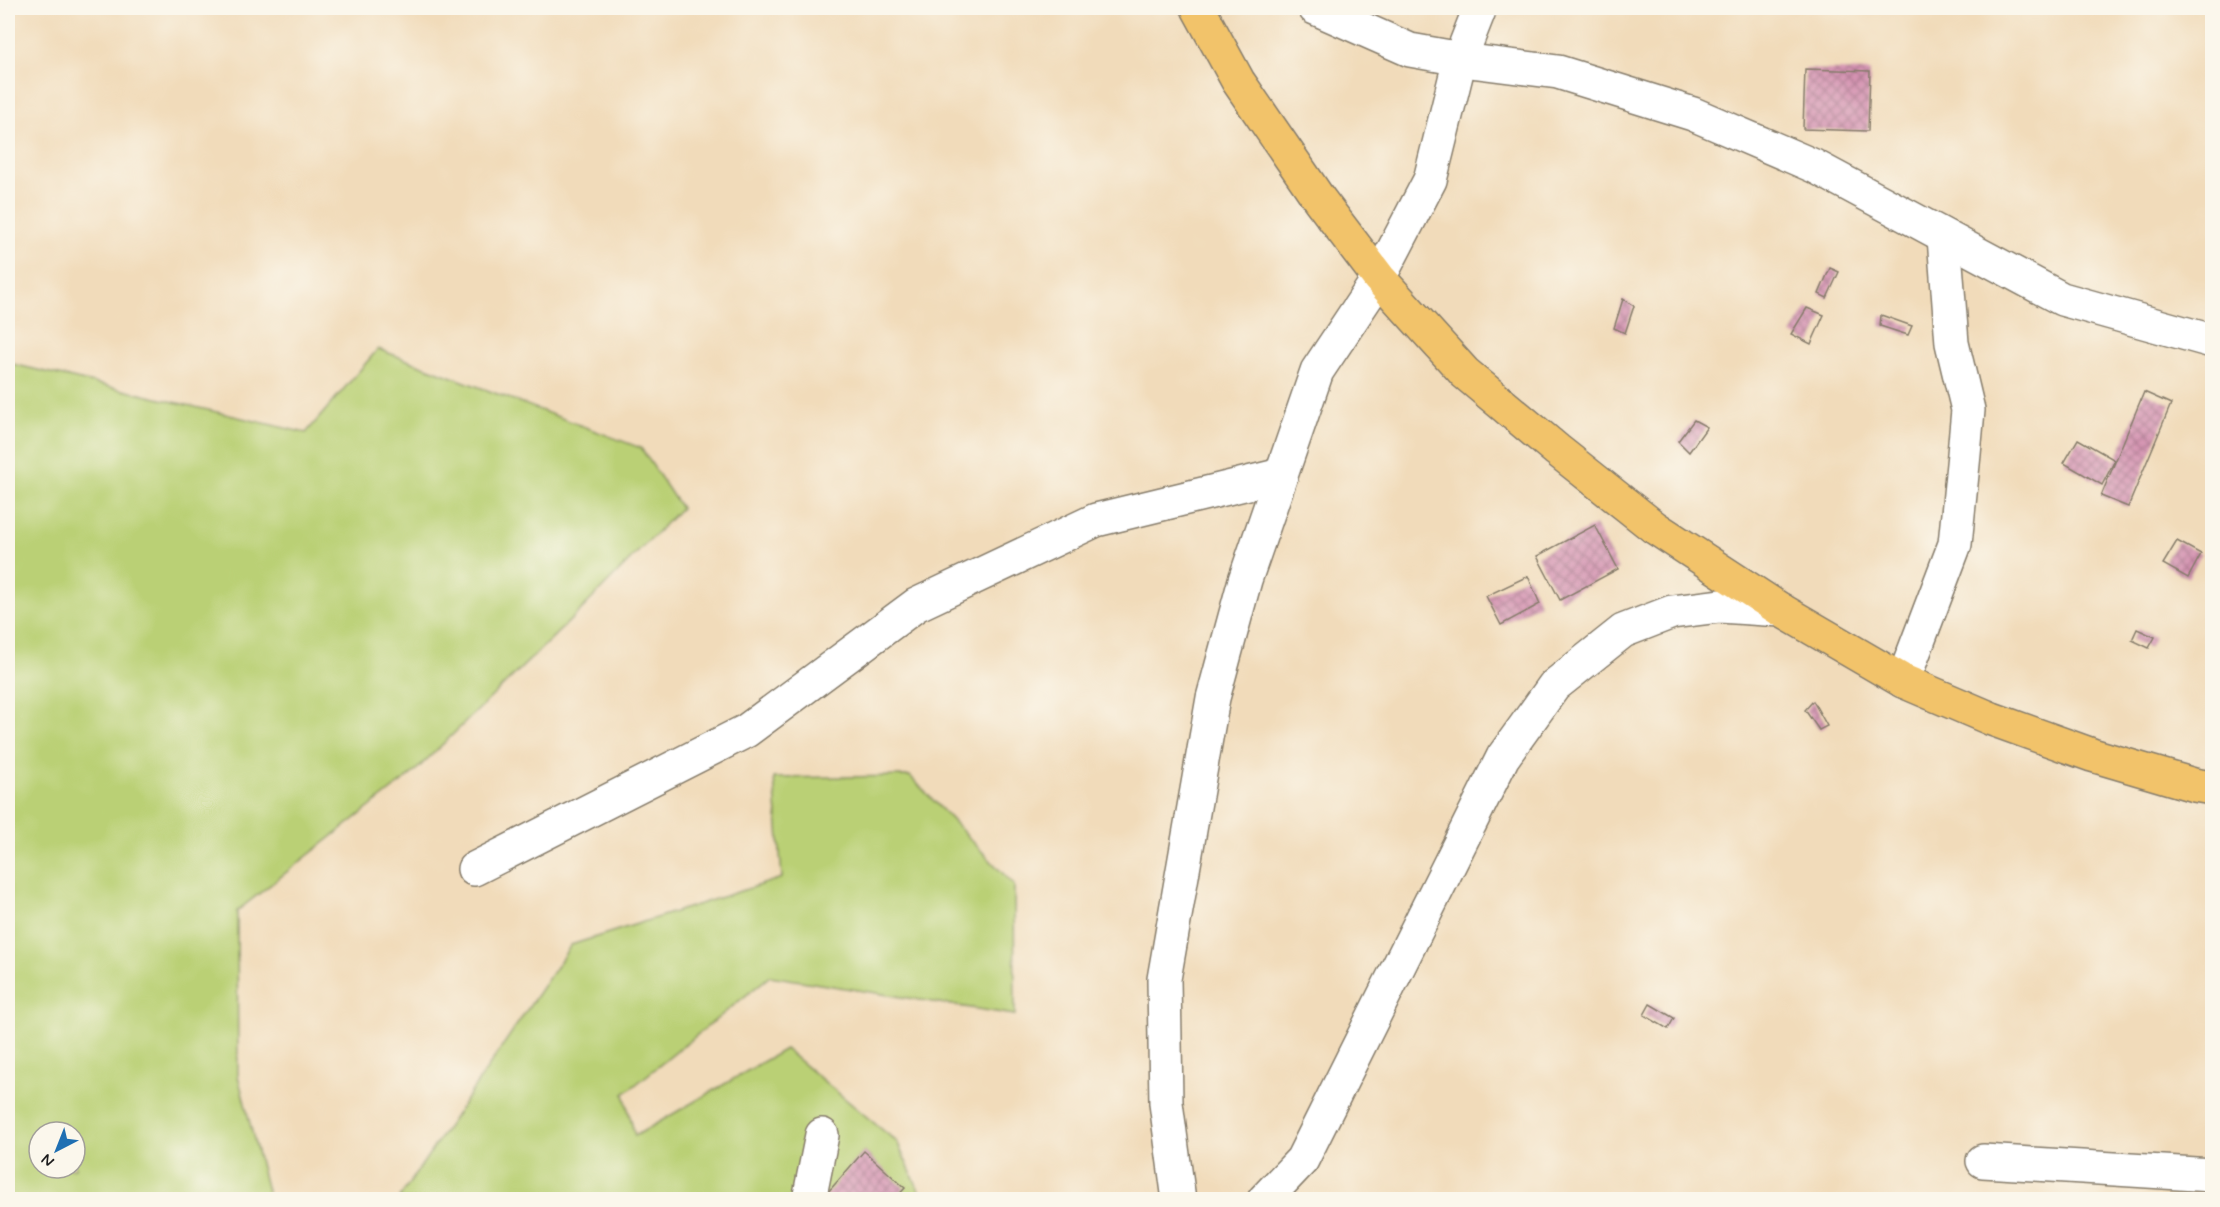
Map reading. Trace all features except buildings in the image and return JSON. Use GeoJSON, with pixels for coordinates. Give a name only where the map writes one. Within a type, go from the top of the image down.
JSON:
{"type":"FeatureCollection","features":[{"type":"Feature","properties":{"kind":"main road"},"geometry":{"type":"LineString","coordinates":[[1198,8],[1238,81],[1319,199],[1379,278],[1466,373],[1557,450],[1654,526],[1781,610],[1902,681],[1992,719],[2092,755],[2194,785],[2212,788]]}},
{"type":"Feature","properties":{"kind":"street"},"geometry":{"type":"LineString","coordinates":[[1315,8],[1410,50],[1558,72],[1693,114],[1814,166],[2062,298],[2212,341]]}},
{"type":"Feature","properties":{"kind":"street"},"geometry":{"type":"LineString","coordinates":[[1179,1200],[1166,1103],[1164,979],[1213,698],[1245,580],[1317,371],[1379,278],[1430,180],[1460,59],[1480,8]]}},
{"type":"Feature","properties":{"kind":"street"},"geometry":{"type":"LineString","coordinates":[[1902,681],[1954,544],[1964,454],[1968,410],[1952,343],[1944,237]]}},
{"type":"Feature","properties":{"kind":"street"},"geometry":{"type":"LineString","coordinates":[[474,869],[746,731],[916,605],[1096,520],[1281,475]]}},
{"type":"Feature","properties":{"kind":"street"},"geometry":{"type":"LineString","coordinates":[[1264,1200],[1302,1160],[1503,757],[1554,686],[1623,631],[1672,612],[1720,606],[1781,610]]}},
{"type":"Feature","properties":{"kind":"street"},"geometry":{"type":"LineString","coordinates":[[809,1200],[822,1135]]}},
{"type":"Feature","properties":{"kind":"street"},"geometry":{"type":"LineString","coordinates":[[1983,1161],[2212,1175]]}},
{"type":"Feature","properties":{"kind":"green space"},"geometry":{"type":"Polygon","coordinates":[[[378,349],[641,448],[681,508],[580,611],[412,774],[237,911],[238,1076],[269,1199],[8,1199],[8,363],[306,433],[378,349]]]}},
{"type":"Feature","properties":{"kind":"green space"},"geometry":{"type":"Polygon","coordinates":[[[910,776],[1014,885],[1015,1015],[770,976],[624,1094],[635,1136],[785,1049],[897,1142],[923,1199],[398,1200],[571,945],[782,878],[774,778],[910,776]]]}}]}
